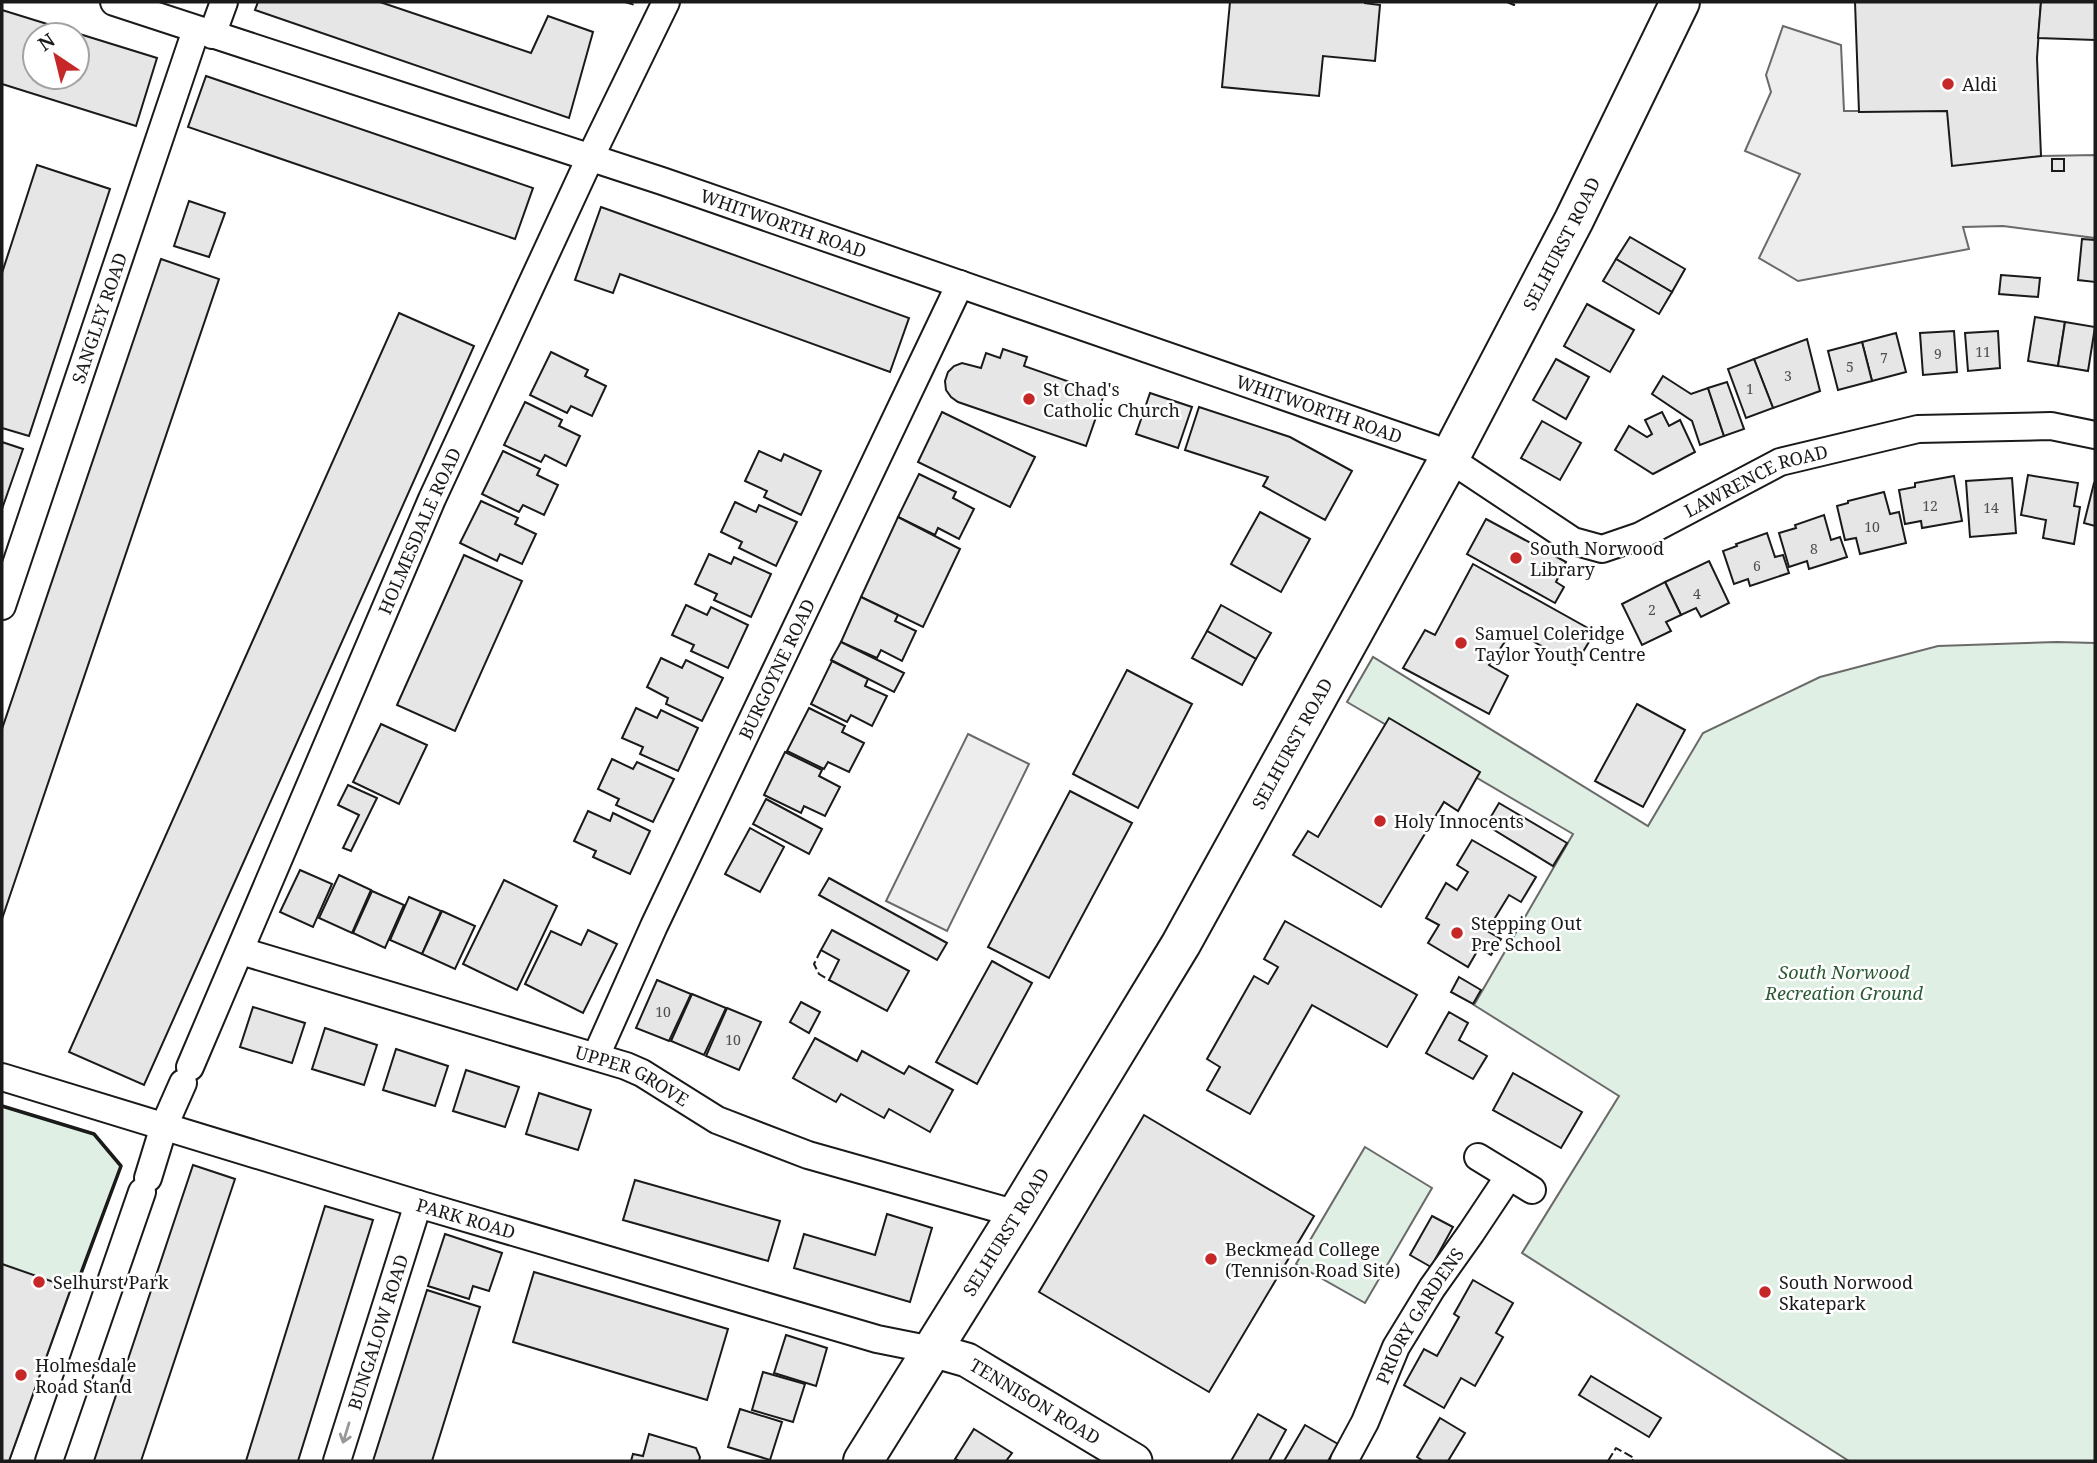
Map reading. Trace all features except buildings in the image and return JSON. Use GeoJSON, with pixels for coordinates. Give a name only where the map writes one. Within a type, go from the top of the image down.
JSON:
{"type":"FeatureCollection","features":[{"type":"Feature","properties":{"kind":"main road","name":"SELHURST ROAD"},"geometry":{"type":"LineString","coordinates":[[863,1461],[1181,944],[1448,459],[1574,220],[1679,2]]}},
{"type":"Feature","properties":{"kind":"street","name":"WHITWORTH ROAD"},"geometry":{"type":"LineString","coordinates":[[114,2],[590,158],[960,284],[1433,448],[1448,459]]}},
{"type":"Feature","properties":{"kind":"street","name":"SANGLEY ROAD"},"geometry":{"type":"LineString","coordinates":[[2,606],[204,32],[224,2]]}},
{"type":"Feature","properties":{"kind":"street","name":"HOLMESDALE ROAD"},"geometry":{"type":"LineString","coordinates":[[49,1461],[164,1126],[432,499],[590,158],[667,2]]}},
{"type":"Feature","properties":{"kind":"street","name":"BURGOYNE ROAD"},"geometry":{"type":"LineString","coordinates":[[596,1056],[653,926],[960,284]]}},
{"type":"Feature","properties":{"kind":"street","name":"LAWRENCE ROAD"},"geometry":{"type":"LineString","coordinates":[[1448,459],[1573,541],[1602,548],[1640,536],[1780,462],[1918,429],[2051,426],[2095,435]]}},
{"type":"Feature","properties":{"kind":"street","name":"UPPER GROVE"},"geometry":{"type":"LineString","coordinates":[[241,951],[626,1066],[642,1073],[717,1120],[808,1155],[1017,1214]]}},
{"type":"Feature","properties":{"kind":"street","name":"PARK ROAD"},"geometry":{"type":"LineString","coordinates":[[2,1077],[418,1204],[877,1339],[932,1350]]}},
{"type":"Feature","properties":{"kind":"street"},"geometry":{"type":"LineString","coordinates":[[1478,1157],[1532,1190]]}},
{"type":"Feature","properties":{"kind":"street","name":"PRIORY GARDENS"},"geometry":{"type":"LineString","coordinates":[[1344,1461],[1365,1422],[1396,1347],[1432,1288],[1508,1176]]}},
{"type":"Feature","properties":{"kind":"street","name":"BUNGALOW ROAD"},"geometry":{"type":"LineString","coordinates":[[337,1461],[418,1204]]}},
{"type":"Feature","properties":{"kind":"street","name":"TENNISON ROAD"},"geometry":{"type":"LineString","coordinates":[[932,1350],[967,1360],[1135,1461]]}},
{"type":"Feature","properties":{"kind":"green space","name":"South Norwood Recreation Ground"},"geometry":{"type":"Polygon","coordinates":[[[2095,643],[2095,1461],[1849,1461],[1522,1253],[1619,1096],[1474,1005],[1573,834],[1347,702],[1373,657],[1648,826],[1703,733],[1820,677],[1938,646],[2095,643]]]}},
{"type":"Feature","properties":{"kind":"green space","name":"Selhurst Park"},"geometry":{"type":"Polygon","coordinates":[[[2,1106],[94,1134],[121,1166],[80,1276],[71,1289],[9,1461],[2,1461],[2,1106]]]}},
{"type":"Feature","properties":{"kind":"green space"},"geometry":{"type":"Polygon","coordinates":[[[1365,1147],[1432,1188],[1365,1303],[1296,1264],[1365,1147]]]}},
{"type":"Feature","properties":{"kind":"shaded area","name":"Aldi"},"geometry":{"type":"Polygon","coordinates":[[[1783,26],[1841,45],[1844,111],[1947,111],[2041,156],[2095,155],[2095,238],[2003,226],[1963,227],[1969,249],[1798,281],[1759,258],[1800,174],[1745,151],[1771,92],[1766,75],[1783,26]]]}},
{"type":"Feature","properties":{"kind":"shaded area"},"geometry":{"type":"Polygon","coordinates":[[[968,734],[1029,764],[947,931],[886,901],[968,734]]]}},
{"type":"Feature","properties":{"kind":"fence"},"geometry":{"type":"LineString","coordinates":[[625,2],[635,5],[636,2]]}},
{"type":"Feature","properties":{"kind":"fence"},"geometry":{"type":"LineString","coordinates":[[1507,2],[1514,5],[1515,2]]}},
{"type":"Feature","properties":{"kind":"fence"},"geometry":{"type":"LineString","coordinates":[[821,950],[814,964],[819,974],[829,980]]}},
{"type":"Feature","properties":{"kind":"fence"},"geometry":{"type":"LineString","coordinates":[[1608,1461],[1616,1448],[1634,1458],[1632,1461]]}},
{"type":"Feature","properties":{"kind":"wall"},"geometry":{"type":"LineString","coordinates":[[2,1106],[94,1134],[121,1166],[80,1276],[71,1288]]}},
{"type":"Feature","properties":{"kind":"place","name":"Aldi"},"geometry":{"type":"Point","coordinates":[1948,84]}},
{"type":"Feature","properties":{"kind":"place","name":"St Chad's Catholic Church"},"geometry":{"type":"Point","coordinates":[1029,399]}},
{"type":"Feature","properties":{"kind":"place","name":"South Norwood Library"},"geometry":{"type":"Point","coordinates":[1516,558]}},
{"type":"Feature","properties":{"kind":"place","name":"Samuel Coleridge Taylor Youth Centre"},"geometry":{"type":"Point","coordinates":[1461,643]}},
{"type":"Feature","properties":{"kind":"place","name":"Holy Innocents"},"geometry":{"type":"Point","coordinates":[1380,821]}},
{"type":"Feature","properties":{"kind":"place","name":"Stepping Out Pre School"},"geometry":{"type":"Point","coordinates":[1457,933]}},
{"type":"Feature","properties":{"kind":"place","name":"Beckmead College (Tennison Road Site)"},"geometry":{"type":"Point","coordinates":[1211,1259]}},
{"type":"Feature","properties":{"kind":"place","name":"Selhurst Park"},"geometry":{"type":"Point","coordinates":[39,1282]}},
{"type":"Feature","properties":{"kind":"place","name":"South Norwood Skatepark"},"geometry":{"type":"Point","coordinates":[1765,1292]}},
{"type":"Feature","properties":{"kind":"place","name":"Holmesdale Road Stand"},"geometry":{"type":"Point","coordinates":[21,1375]}}]}
